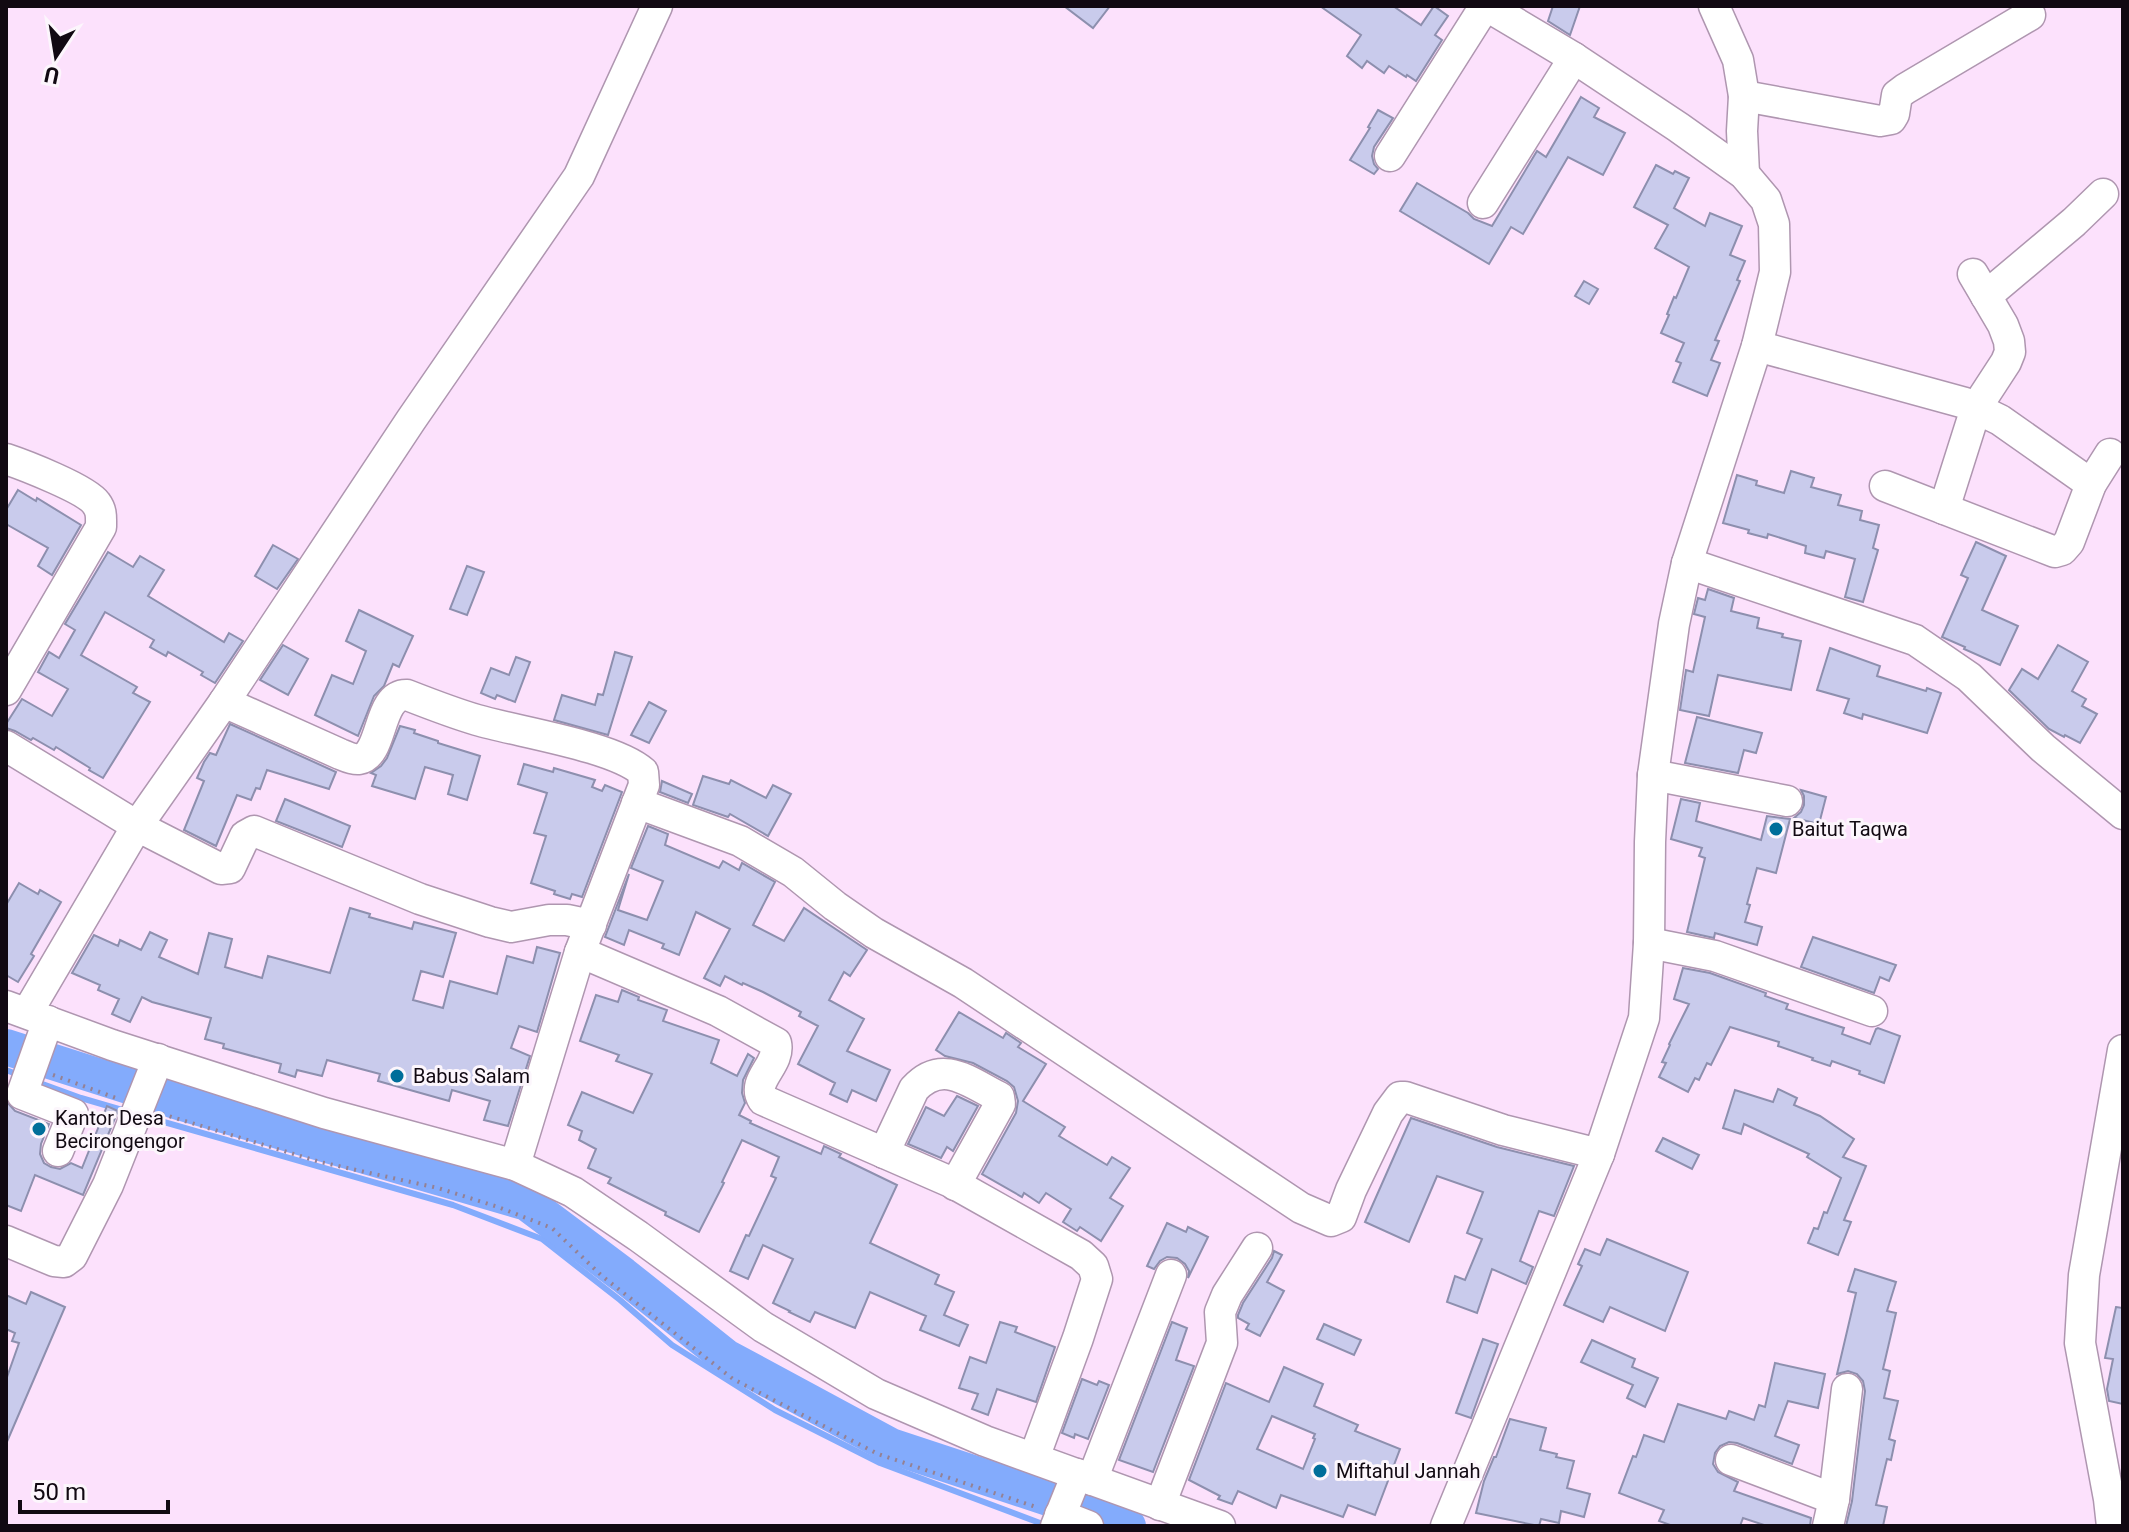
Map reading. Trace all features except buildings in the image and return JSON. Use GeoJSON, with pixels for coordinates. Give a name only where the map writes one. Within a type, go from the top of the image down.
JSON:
{"type":"FeatureCollection","features":[{"type":"Feature","properties":{"kind":"street"},"geometry":{"type":"LineString","coordinates":[[58,1151],[73,1114],[22,1094],[31,1046],[137,826],[579,176],[657,6]]}},
{"type":"Feature","properties":{"kind":"street"},"geometry":{"type":"LineString","coordinates":[[1390,156],[1486,6],[1574,58],[1744,174],[1766,200],[1774,224],[1775,272],[1757,346],[1687,563],[1674,624],[1653,775],[1644,1018],[1599,1154],[1446,1526]]}},
{"type":"Feature","properties":{"kind":"street"},"geometry":{"type":"LineString","coordinates":[[1714,6],[1738,60],[1744,96],[1744,174]]}},
{"type":"Feature","properties":{"kind":"street"},"geometry":{"type":"LineString","coordinates":[[1744,96],[1880,121],[1891,119],[1897,95],[1905,89],[2030,15]]}},
{"type":"Feature","properties":{"kind":"street"},"geometry":{"type":"LineString","coordinates":[[1483,203],[1574,58]]}},
{"type":"Feature","properties":{"kind":"street"},"geometry":{"type":"LineString","coordinates":[[1944,509],[1976,408],[2010,352],[2003,325],[1979,285],[2074,222],[2103,194]]}},
{"type":"Feature","properties":{"kind":"street"},"geometry":{"type":"LineString","coordinates":[[1757,346],[1965,403],[2000,420],[2091,484]]}},
{"type":"Feature","properties":{"kind":"street"},"geometry":{"type":"LineString","coordinates":[[1885,486],[2055,552],[2062,550],[2069,542],[2091,484],[2110,454]]}},
{"type":"Feature","properties":{"kind":"street"},"geometry":{"type":"LineString","coordinates":[[6,459],[38,470],[94,500],[101,513],[101,527],[6,690]]}},
{"type":"Feature","properties":{"kind":"street"},"geometry":{"type":"LineString","coordinates":[[1687,563],[1915,640],[1969,677],[2043,748],[2123,814]]}},
{"type":"Feature","properties":{"kind":"street"},"geometry":{"type":"LineString","coordinates":[[224,702],[357,759],[365,756],[373,746],[391,702],[399,695],[407,695],[476,720],[595,750],[634,764],[643,772],[644,785],[586,938],[515,1165]]}},
{"type":"Feature","properties":{"kind":"street"},"geometry":{"type":"LineString","coordinates":[[6,746],[137,826],[221,869],[230,868],[245,836],[254,831],[420,899],[490,922],[511,927],[567,920],[586,938],[776,1043],[775,1056],[758,1087],[763,1100],[955,1185],[1081,1255],[1093,1266],[1097,1279],[1034,1458]]}},
{"type":"Feature","properties":{"kind":"street"},"geometry":{"type":"LineString","coordinates":[[1653,775],[1787,801]]}},
{"type":"Feature","properties":{"kind":"street"},"geometry":{"type":"LineString","coordinates":[[637,803],[740,841],[793,872],[874,933],[963,983],[1317,1217],[1331,1221],[1341,1217],[1388,1113],[1400,1097],[1503,1130],[1599,1154]]}},
{"type":"Feature","properties":{"kind":"street"},"geometry":{"type":"LineString","coordinates":[[1649,943],[1715,956],[1872,1011]]}},
{"type":"Feature","properties":{"kind":"street"},"geometry":{"type":"LineString","coordinates":[[31,1046],[112,1045],[144,1096]]}},
{"type":"Feature","properties":{"kind":"street"},"geometry":{"type":"LineString","coordinates":[[2112,1526],[2080,1343],[2084,1275],[2113,1171],[2123,1050]]}},
{"type":"Feature","properties":{"kind":"street"},"geometry":{"type":"LineString","coordinates":[[884,1153],[914,1089],[931,1075],[952,1073],[999,1097],[1000,1104],[955,1185]]}},
{"type":"Feature","properties":{"kind":"street"},"geometry":{"type":"LineString","coordinates":[[144,1096],[324,1113],[515,1165],[573,1192],[763,1327],[876,1394],[985,1441],[1034,1458],[1071,1505]]}},
{"type":"Feature","properties":{"kind":"street"},"geometry":{"type":"LineString","coordinates":[[6,1241],[54,1261],[64,1262],[72,1256],[108,1185],[144,1096]]}},
{"type":"Feature","properties":{"kind":"street"},"geometry":{"type":"LineString","coordinates":[[1160,1505],[1222,1343],[1220,1312],[1227,1295],[1257,1248]]}},
{"type":"Feature","properties":{"kind":"street"},"geometry":{"type":"LineString","coordinates":[[1071,1505],[1171,1275]]}},
{"type":"Feature","properties":{"kind":"street"},"geometry":{"type":"LineString","coordinates":[[1731,1460],[1831,1513],[1847,1389]]}},
{"type":"Feature","properties":{"kind":"street"},"geometry":{"type":"LineString","coordinates":[[1071,1505],[1160,1505],[1220,1526]]}},
{"type":"Feature","properties":{"kind":"path"},"geometry":{"type":"LineString","coordinates":[[31,1046],[144,1096],[320,1162],[438,1188],[552,1228],[602,1276],[733,1379],[878,1454],[1071,1505]]}},
{"type":"Feature","properties":{"kind":"waterway"},"geometry":{"type":"LineString","coordinates":[[6,1047],[182,1103],[527,1203],[726,1357],[891,1446],[1128,1526]]}},
{"type":"Feature","properties":{"kind":"waterway"},"geometry":{"type":"LineString","coordinates":[[6,1070],[19,1075]]}},
{"type":"Feature","properties":{"kind":"waterway"},"geometry":{"type":"LineString","coordinates":[[37,1082],[129,1112]]}},
{"type":"Feature","properties":{"kind":"waterway"},"geometry":{"type":"LineString","coordinates":[[143,1116],[453,1205],[542,1239],[672,1345],[775,1410],[880,1463],[1048,1526]]}},
{"type":"Feature","properties":{"kind":"place","name":"Baitut Taqwa"},"geometry":{"type":"Point","coordinates":[1776,829]}},
{"type":"Feature","properties":{"kind":"place","name":"Babus Salam"},"geometry":{"type":"Point","coordinates":[397,1076]}},
{"type":"Feature","properties":{"kind":"place","name":"Kantor Desa Becirongengor"},"geometry":{"type":"Point","coordinates":[39,1129]}},
{"type":"Feature","properties":{"kind":"place","name":"Miftahul Jannah"},"geometry":{"type":"Point","coordinates":[1320,1471]}}]}
